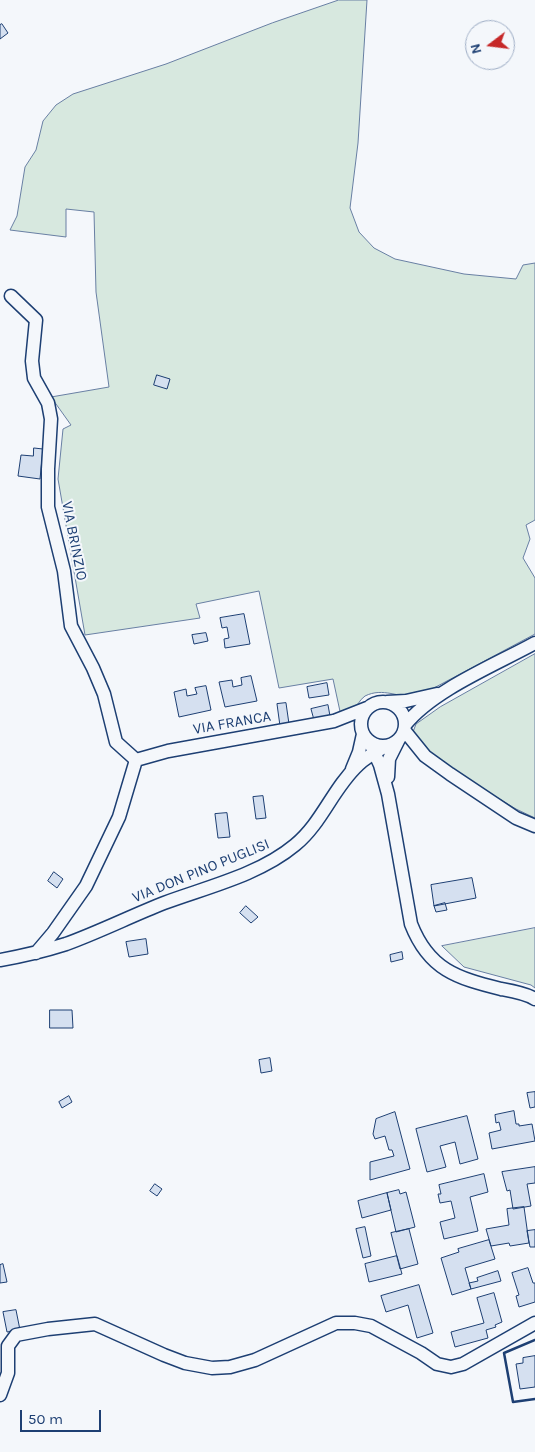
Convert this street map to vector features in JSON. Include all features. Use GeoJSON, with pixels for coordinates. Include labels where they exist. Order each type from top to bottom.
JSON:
{"type":"FeatureCollection","features":[{"type":"Feature","properties":{"kind":"street","name":"VIA BRINZIO"},"geometry":{"type":"LineString","coordinates":[[11,296],[36,320],[32,361],[34,378],[48,403],[51,419],[48,508],[64,571],[71,626],[94,668],[104,694],[116,742],[136,760]]}},
{"type":"Feature","properties":{"kind":"street"},"geometry":{"type":"LineString","coordinates":[[349,776],[359,764],[422,708],[444,692],[535,643]]}},
{"type":"Feature","properties":{"kind":"street","name":"VIA FRANCA"},"geometry":{"type":"LineString","coordinates":[[136,760],[168,751],[334,721],[379,702],[417,699],[444,692]]}},
{"type":"Feature","properties":{"kind":"street"},"geometry":{"type":"LineString","coordinates":[[386,702],[402,712],[385,741],[388,794],[411,924],[416,936],[437,964],[452,974],[470,981],[516,992],[535,999]]}},
{"type":"Feature","properties":{"kind":"street"},"geometry":{"type":"LineString","coordinates":[[368,708],[362,719],[385,741],[425,756],[516,818],[535,826]]}},
{"type":"Feature","properties":{"kind":"street"},"geometry":{"type":"LineString","coordinates":[[334,721],[352,725],[385,741],[425,756]]}},
{"type":"Feature","properties":{"kind":"street"},"geometry":{"type":"LineString","coordinates":[[349,776],[360,752],[385,741]]}},
{"type":"Feature","properties":{"kind":"street"},"geometry":{"type":"LineString","coordinates":[[35,954],[53,933],[86,886],[119,817],[136,760]]}},
{"type":"Feature","properties":{"kind":"street","name":"VIA DON PINO PUGLISI"},"geometry":{"type":"LineString","coordinates":[[0,960],[35,954],[66,944],[162,904],[262,867],[282,855],[312,829],[349,776]]}},
{"type":"Feature","properties":{"kind":"street"},"geometry":{"type":"LineString","coordinates":[[0,1395],[8,1373],[8,1346],[12,1340],[16,1335],[48,1329],[95,1324],[185,1363],[212,1368],[230,1367],[255,1360],[336,1323],[355,1323],[371,1326],[437,1364],[451,1367],[463,1364],[535,1323]]}},
{"type":"Feature","properties":{"kind":"shaded area"},"geometry":{"type":"Polygon","coordinates":[[[339,0],[367,0],[358,143],[350,208],[359,232],[374,248],[395,259],[464,274],[516,279],[523,265],[535,263],[535,520],[526,525],[530,539],[523,558],[535,578],[535,634],[417,697],[378,692],[365,696],[351,713],[341,716],[333,679],[279,688],[259,591],[196,604],[200,618],[85,635],[58,479],[63,429],[71,425],[51,397],[109,387],[96,292],[94,212],[66,209],[66,237],[10,230],[17,216],[25,167],[36,150],[43,121],[56,105],[73,94],[166,64],[272,23],[339,0]]]}},
{"type":"Feature","properties":{"kind":"shaded area"},"geometry":{"type":"Polygon","coordinates":[[[535,654],[535,818],[516,809],[427,755],[413,732],[416,724],[440,707],[535,654]]]}},
{"type":"Feature","properties":{"kind":"shaded area"},"geometry":{"type":"Polygon","coordinates":[[[535,928],[535,988],[531,985],[464,967],[442,946],[535,928]]]}},
{"type":"Feature","properties":{"kind":"building"},"geometry":{"type":"Polygon","coordinates":[[[2,24],[8,33],[0,39],[0,25],[2,24]]]}},
{"type":"Feature","properties":{"kind":"building"},"geometry":{"type":"Polygon","coordinates":[[[157,375],[170,379],[167,389],[154,385],[157,375]]]}},
{"type":"Feature","properties":{"kind":"building"},"geometry":{"type":"Polygon","coordinates":[[[34,448],[43,449],[40,479],[18,476],[21,455],[33,456],[34,448]]]}},
{"type":"Feature","properties":{"kind":"building"},"geometry":{"type":"Polygon","coordinates":[[[244,614],[250,644],[225,648],[224,639],[229,638],[227,627],[222,628],[220,618],[244,614]]]}},
{"type":"Feature","properties":{"kind":"building"},"geometry":{"type":"Polygon","coordinates":[[[206,633],[208,641],[194,644],[192,635],[206,633]]]}},
{"type":"Feature","properties":{"kind":"building"},"geometry":{"type":"Polygon","coordinates":[[[251,676],[257,701],[225,707],[219,682],[232,680],[233,687],[242,685],[241,678],[251,676]]]}},
{"type":"Feature","properties":{"kind":"building"},"geometry":{"type":"Polygon","coordinates":[[[327,683],[329,695],[309,698],[307,687],[327,683]]]}},
{"type":"Feature","properties":{"kind":"building"},"geometry":{"type":"Polygon","coordinates":[[[206,686],[211,710],[179,717],[174,692],[186,689],[187,696],[197,694],[195,688],[206,686]]]}},
{"type":"Feature","properties":{"kind":"building"},"geometry":{"type":"Polygon","coordinates":[[[286,703],[289,724],[280,726],[277,704],[286,703]]]}},
{"type":"Feature","properties":{"kind":"building"},"geometry":{"type":"Polygon","coordinates":[[[328,705],[330,716],[314,720],[311,709],[328,705]]]}},
{"type":"Feature","properties":{"kind":"building"},"geometry":{"type":"Polygon","coordinates":[[[263,796],[266,818],[256,819],[253,797],[263,796]]]}},
{"type":"Feature","properties":{"kind":"building"},"geometry":{"type":"Polygon","coordinates":[[[227,813],[230,837],[218,838],[215,814],[227,813]]]}},
{"type":"Feature","properties":{"kind":"building"},"geometry":{"type":"Polygon","coordinates":[[[54,872],[63,879],[57,888],[48,881],[54,872]]]}},
{"type":"Feature","properties":{"kind":"building"},"geometry":{"type":"Polygon","coordinates":[[[472,878],[476,898],[434,906],[431,885],[472,878]]]}},
{"type":"Feature","properties":{"kind":"building"},"geometry":{"type":"Polygon","coordinates":[[[445,903],[447,910],[436,912],[434,906],[445,903]]]}},
{"type":"Feature","properties":{"kind":"building"},"geometry":{"type":"Polygon","coordinates":[[[246,906],[258,917],[251,923],[240,913],[246,906]]]}},
{"type":"Feature","properties":{"kind":"building"},"geometry":{"type":"Polygon","coordinates":[[[146,939],[148,954],[129,957],[126,942],[146,939]]]}},
{"type":"Feature","properties":{"kind":"building"},"geometry":{"type":"Polygon","coordinates":[[[402,952],[403,959],[391,962],[390,955],[402,952]]]}},
{"type":"Feature","properties":{"kind":"building"},"geometry":{"type":"Polygon","coordinates":[[[50,1010],[72,1010],[73,1028],[50,1028],[50,1010]]]}},
{"type":"Feature","properties":{"kind":"building"},"geometry":{"type":"Polygon","coordinates":[[[270,1058],[272,1071],[261,1073],[259,1060],[270,1058]]]}},
{"type":"Feature","properties":{"kind":"building"},"geometry":{"type":"Polygon","coordinates":[[[535,1092],[535,1107],[530,1108],[527,1093],[535,1092]]]}},
{"type":"Feature","properties":{"kind":"building"},"geometry":{"type":"Polygon","coordinates":[[[69,1096],[72,1102],[62,1108],[59,1102],[69,1096]]]}},
{"type":"Feature","properties":{"kind":"building"},"geometry":{"type":"Polygon","coordinates":[[[514,1111],[516,1124],[519,1124],[519,1126],[532,1124],[535,1141],[492,1149],[489,1133],[501,1130],[499,1122],[496,1123],[495,1115],[514,1111]]]}},
{"type":"Feature","properties":{"kind":"building"},"geometry":{"type":"Polygon","coordinates":[[[395,1112],[410,1169],[370,1180],[370,1162],[394,1156],[392,1150],[389,1150],[385,1136],[375,1139],[373,1134],[376,1119],[395,1112]]]}},
{"type":"Feature","properties":{"kind":"building"},"geometry":{"type":"Polygon","coordinates":[[[467,1116],[478,1159],[460,1164],[455,1142],[440,1146],[446,1167],[427,1172],[416,1129],[467,1116]]]}},
{"type":"Feature","properties":{"kind":"building"},"geometry":{"type":"Polygon","coordinates":[[[535,1167],[535,1183],[527,1184],[531,1206],[513,1209],[510,1190],[507,1191],[502,1172],[535,1167]]]}},
{"type":"Feature","properties":{"kind":"building"},"geometry":{"type":"Polygon","coordinates":[[[484,1174],[488,1192],[470,1197],[478,1231],[444,1239],[440,1222],[455,1218],[451,1201],[440,1203],[439,1185],[484,1174]]]}},
{"type":"Feature","properties":{"kind":"building"},"geometry":{"type":"Polygon","coordinates":[[[155,1184],[162,1189],[157,1196],[150,1191],[155,1184]]]}},
{"type":"Feature","properties":{"kind":"building"},"geometry":{"type":"Polygon","coordinates":[[[399,1190],[400,1194],[406,1192],[415,1227],[396,1232],[387,1193],[399,1190]]]}},
{"type":"Feature","properties":{"kind":"building"},"geometry":{"type":"Polygon","coordinates":[[[387,1193],[391,1210],[362,1218],[358,1201],[387,1193]]]}},
{"type":"Feature","properties":{"kind":"building"},"geometry":{"type":"Polygon","coordinates":[[[524,1207],[529,1243],[510,1246],[509,1243],[491,1246],[486,1229],[509,1225],[507,1209],[524,1207]]]}},
{"type":"Feature","properties":{"kind":"building"},"geometry":{"type":"Polygon","coordinates":[[[365,1227],[371,1256],[363,1258],[356,1229],[365,1227]]]}},
{"type":"Feature","properties":{"kind":"building"},"geometry":{"type":"Polygon","coordinates":[[[409,1229],[418,1264],[400,1269],[391,1233],[409,1229]]]}},
{"type":"Feature","properties":{"kind":"building"},"geometry":{"type":"Polygon","coordinates":[[[535,1230],[535,1247],[530,1247],[527,1231],[535,1230]]]}},
{"type":"Feature","properties":{"kind":"building"},"geometry":{"type":"Polygon","coordinates":[[[489,1240],[495,1259],[465,1268],[471,1289],[452,1295],[441,1258],[459,1252],[458,1249],[489,1240]]]}},
{"type":"Feature","properties":{"kind":"building"},"geometry":{"type":"Polygon","coordinates":[[[397,1256],[402,1274],[369,1282],[365,1264],[397,1256]]]}},
{"type":"Feature","properties":{"kind":"building"},"geometry":{"type":"Polygon","coordinates":[[[3,1264],[7,1282],[0,1283],[0,1265],[3,1264]]]}},
{"type":"Feature","properties":{"kind":"building"},"geometry":{"type":"Polygon","coordinates":[[[528,1268],[533,1283],[535,1283],[535,1302],[519,1307],[516,1296],[519,1295],[512,1273],[528,1268]]]}},
{"type":"Feature","properties":{"kind":"building"},"geometry":{"type":"Polygon","coordinates":[[[498,1271],[501,1281],[471,1289],[469,1283],[478,1281],[477,1278],[498,1271]]]}},
{"type":"Feature","properties":{"kind":"building"},"geometry":{"type":"Polygon","coordinates":[[[419,1285],[433,1333],[417,1338],[408,1305],[386,1312],[381,1296],[419,1285]]]}},
{"type":"Feature","properties":{"kind":"building"},"geometry":{"type":"Polygon","coordinates":[[[494,1293],[502,1322],[495,1325],[496,1327],[486,1330],[488,1338],[455,1347],[451,1332],[484,1323],[477,1298],[494,1293]]]}},
{"type":"Feature","properties":{"kind":"building"},"geometry":{"type":"Polygon","coordinates":[[[16,1310],[20,1330],[7,1332],[3,1312],[16,1310]]]}},
{"type":"Feature","properties":{"kind":"building"},"geometry":{"type":"Polygon","coordinates":[[[535,1356],[535,1387],[520,1389],[516,1364],[523,1363],[523,1358],[535,1356]]]}},
{"type":"Feature","properties":{"kind":"wall"},"geometry":{"type":"LineString","coordinates":[[535,1340],[504,1353],[513,1402],[535,1399]]}}]}
